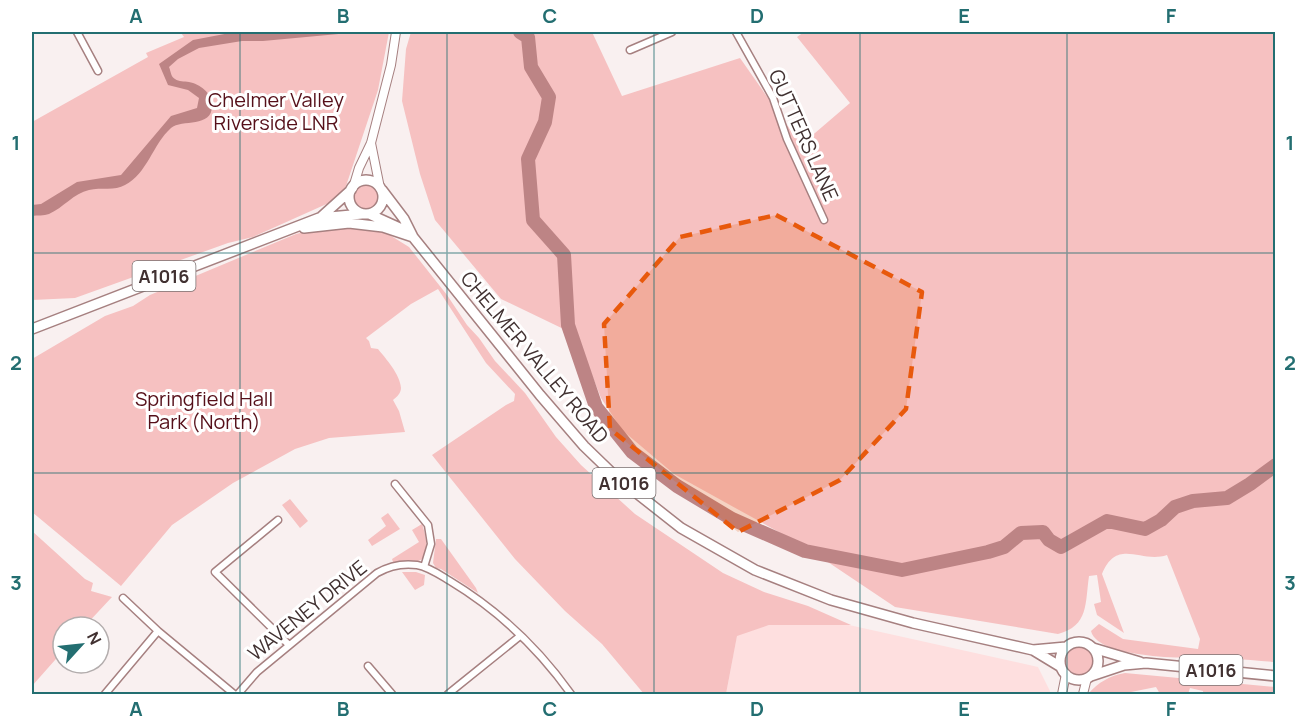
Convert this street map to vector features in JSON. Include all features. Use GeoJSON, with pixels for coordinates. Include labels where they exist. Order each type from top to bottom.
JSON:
{"type":"FeatureCollection","features":[{"type":"Feature","properties":{"kind":"main road"},"geometry":{"type":"LineString","coordinates":[[367,180],[375,183],[381,189],[383,197],[381,205],[376,211],[366,214],[357,211],[351,204],[352,189],[358,183],[367,180]]}},
{"type":"Feature","properties":{"kind":"main road","name":"CHELMER VALLEY ROAD"},"geometry":{"type":"LineString","coordinates":[[320,218],[352,189]]}},
{"type":"Feature","properties":{"kind":"main road","name":"CHELMER VALLEY ROAD"},"geometry":{"type":"LineString","coordinates":[[381,189],[404,219],[413,237],[584,446],[615,476],[681,528],[755,570],[831,600],[913,623],[1033,650],[1066,647]]}},
{"type":"Feature","properties":{"kind":"main road","name":"CHELMER VALLEY ROAD"},"geometry":{"type":"LineString","coordinates":[[34,328],[320,218],[366,214],[396,225],[413,237]]}},
{"type":"Feature","properties":{"kind":"main road","name":"A1016"},"geometry":{"type":"LineString","coordinates":[[292,228],[349,223],[383,227],[413,237]]}},
{"type":"Feature","properties":{"kind":"main road","name":"A1016"},"geometry":{"type":"LineString","coordinates":[[1066,647],[1081,642],[1093,648],[1146,663],[1275,676]]}},
{"type":"Feature","properties":{"kind":"main road"},"geometry":{"type":"LineString","coordinates":[[1063,671],[1060,658],[1066,647]]}},
{"type":"Feature","properties":{"kind":"main road"},"geometry":{"type":"LineString","coordinates":[[1089,677],[1095,671],[1098,662],[1093,648]]}},
{"type":"Feature","properties":{"kind":"main road","name":"CHELMER VALLEY ROAD"},"geometry":{"type":"LineString","coordinates":[[1033,650],[1063,671]]}},
{"type":"Feature","properties":{"kind":"main road","name":"A1016"},"geometry":{"type":"LineString","coordinates":[[1063,671],[1076,679],[1124,665],[1146,663]]}},
{"type":"Feature","properties":{"kind":"street"},"geometry":{"type":"LineString","coordinates":[[77,32],[98,71]]}},
{"type":"Feature","properties":{"kind":"street"},"geometry":{"type":"LineString","coordinates":[[352,189],[358,168],[371,143],[391,65],[396,32]]}},
{"type":"Feature","properties":{"kind":"street"},"geometry":{"type":"LineString","coordinates":[[630,50],[669,32]]}},
{"type":"Feature","properties":{"kind":"street","name":"GUTTERS LANE"},"geometry":{"type":"LineString","coordinates":[[736,32],[773,98],[787,140],[824,220]]}},
{"type":"Feature","properties":{"kind":"street"},"geometry":{"type":"LineString","coordinates":[[371,143],[381,189]]}},
{"type":"Feature","properties":{"kind":"street"},"geometry":{"type":"LineString","coordinates":[[395,484],[428,525],[431,544],[424,567]]}},
{"type":"Feature","properties":{"kind":"street"},"geometry":{"type":"LineString","coordinates":[[278,520],[215,572],[289,645]]}},
{"type":"Feature","properties":{"kind":"street","name":"WAVENEY DRIVE"},"geometry":{"type":"LineString","coordinates":[[236,694],[257,672],[289,645],[386,568],[407,564],[424,567],[476,598],[520,636],[549,666],[571,694]]}},
{"type":"Feature","properties":{"kind":"street"},"geometry":{"type":"LineString","coordinates":[[123,598],[159,631],[236,694]]}},
{"type":"Feature","properties":{"kind":"street"},"geometry":{"type":"LineString","coordinates":[[105,694],[159,631]]}},
{"type":"Feature","properties":{"kind":"street"},"geometry":{"type":"LineString","coordinates":[[448,694],[457,692],[520,636]]}},
{"type":"Feature","properties":{"kind":"street"},"geometry":{"type":"LineString","coordinates":[[368,666],[392,694]]}},
{"type":"Feature","properties":{"kind":"street"},"geometry":{"type":"LineString","coordinates":[[1062,694],[1063,671]]}},
{"type":"Feature","properties":{"kind":"street"},"geometry":{"type":"LineString","coordinates":[[1083,694],[1089,677]]}},
{"type":"Feature","properties":{"kind":"highlighted area"},"geometry":{"type":"Polygon","coordinates":[[[776,215],[922,292],[906,409],[840,480],[738,532],[610,429],[604,324],[680,237],[776,215]]]}},
{"type":"Feature","properties":{"kind":"shaded area"},"geometry":{"type":"Polygon","coordinates":[[[235,32],[360,32],[242,41],[199,48],[178,59],[169,67],[172,76],[178,81],[189,82],[205,90],[212,102],[211,113],[202,120],[171,128],[159,142],[139,174],[125,185],[84,192],[49,214],[32,216],[32,205],[41,204],[77,182],[121,175],[171,116],[197,108],[199,98],[188,90],[168,85],[159,64],[193,40],[235,32]]]}},
{"type":"Feature","properties":{"kind":"shaded area"},"geometry":{"type":"Polygon","coordinates":[[[769,625],[849,625],[1038,667],[1050,694],[726,694],[737,635],[769,625]]]}},
{"type":"Feature","properties":{"kind":"green space","name":"Chelmer Valley Riverside LNR"},"geometry":{"type":"Polygon","coordinates":[[[389,32],[378,90],[346,186],[331,202],[253,237],[228,243],[75,298],[32,300],[32,122],[148,57],[146,53],[184,37],[181,33],[389,32]]]}},
{"type":"Feature","properties":{"kind":"green space"},"geometry":{"type":"Polygon","coordinates":[[[411,32],[592,32],[622,96],[740,58],[801,145],[850,103],[797,37],[804,32],[1275,32],[1275,662],[1153,656],[1112,648],[1098,641],[1091,631],[1099,624],[1123,639],[1198,649],[1200,639],[1167,555],[1148,557],[1122,554],[1108,563],[1102,574],[1124,633],[1097,615],[1094,604],[1101,602],[1097,575],[1089,576],[1086,604],[1080,619],[1068,630],[1058,634],[895,607],[804,546],[674,474],[622,430],[601,398],[576,335],[501,299],[435,220],[420,174],[402,101],[406,49],[411,32]]]}},
{"type":"Feature","properties":{"kind":"green space"},"geometry":{"type":"Polygon","coordinates":[[[366,185],[371,186],[377,192],[377,202],[371,208],[366,209],[361,208],[355,202],[354,197],[355,192],[361,186],[366,185]]]}},
{"type":"Feature","properties":{"kind":"green space","name":"Springfield Hall Park (North)"},"geometry":{"type":"Polygon","coordinates":[[[327,226],[361,227],[388,234],[409,247],[495,361],[525,393],[556,437],[581,465],[635,514],[723,573],[764,592],[808,606],[851,625],[769,625],[737,636],[726,694],[644,694],[602,644],[565,611],[515,559],[432,455],[514,401],[515,394],[486,363],[438,289],[411,304],[366,338],[371,348],[378,349],[398,377],[401,390],[393,400],[405,432],[329,438],[295,449],[233,483],[172,525],[121,586],[32,512],[32,359],[105,316],[133,306],[150,295],[296,234],[327,226]]]}},
{"type":"Feature","properties":{"kind":"green space"},"geometry":{"type":"Polygon","coordinates":[[[290,499],[308,521],[300,528],[282,505],[290,499]]]}},
{"type":"Feature","properties":{"kind":"green space"},"geometry":{"type":"Polygon","coordinates":[[[388,513],[400,529],[372,546],[368,540],[386,526],[381,518],[388,513]]]}},
{"type":"Feature","properties":{"kind":"green space"},"geometry":{"type":"Polygon","coordinates":[[[422,524],[426,550],[422,559],[413,562],[393,562],[392,559],[419,542],[412,530],[422,524]]]}},
{"type":"Feature","properties":{"kind":"green space"},"geometry":{"type":"Polygon","coordinates":[[[32,531],[85,579],[93,583],[91,591],[112,597],[95,615],[51,615],[51,665],[32,686],[32,531]]]}},
{"type":"Feature","properties":{"kind":"green space"},"geometry":{"type":"Polygon","coordinates":[[[436,539],[441,539],[478,593],[436,568],[433,563],[436,539]]]}},
{"type":"Feature","properties":{"kind":"green space"},"geometry":{"type":"Polygon","coordinates":[[[402,572],[416,572],[425,575],[424,585],[415,590],[402,572]]]}},
{"type":"Feature","properties":{"kind":"green space"},"geometry":{"type":"Polygon","coordinates":[[[1080,647],[1090,651],[1094,661],[1090,671],[1080,675],[1070,671],[1066,661],[1070,651],[1080,647]]]}},
{"type":"Feature","properties":{"kind":"green space"},"geometry":{"type":"Polygon","coordinates":[[[1125,673],[1275,687],[1275,694],[1206,692],[1203,694],[1203,691],[1190,688],[1188,694],[1160,694],[1156,687],[1121,694],[1088,694],[1105,680],[1125,673]]]}},
{"type":"Feature","properties":{"kind":"waterway"},"geometry":{"type":"LineString","coordinates":[[520,32],[528,37],[531,67],[549,97],[545,122],[528,159],[533,220],[564,255],[568,325],[596,407],[632,452],[677,486],[732,519],[805,551],[902,570],[988,552],[1004,547],[1021,533],[1043,532],[1049,540],[1061,547],[1107,521],[1145,529],[1161,520],[1175,507],[1193,501],[1227,498],[1276,465]]}}]}
